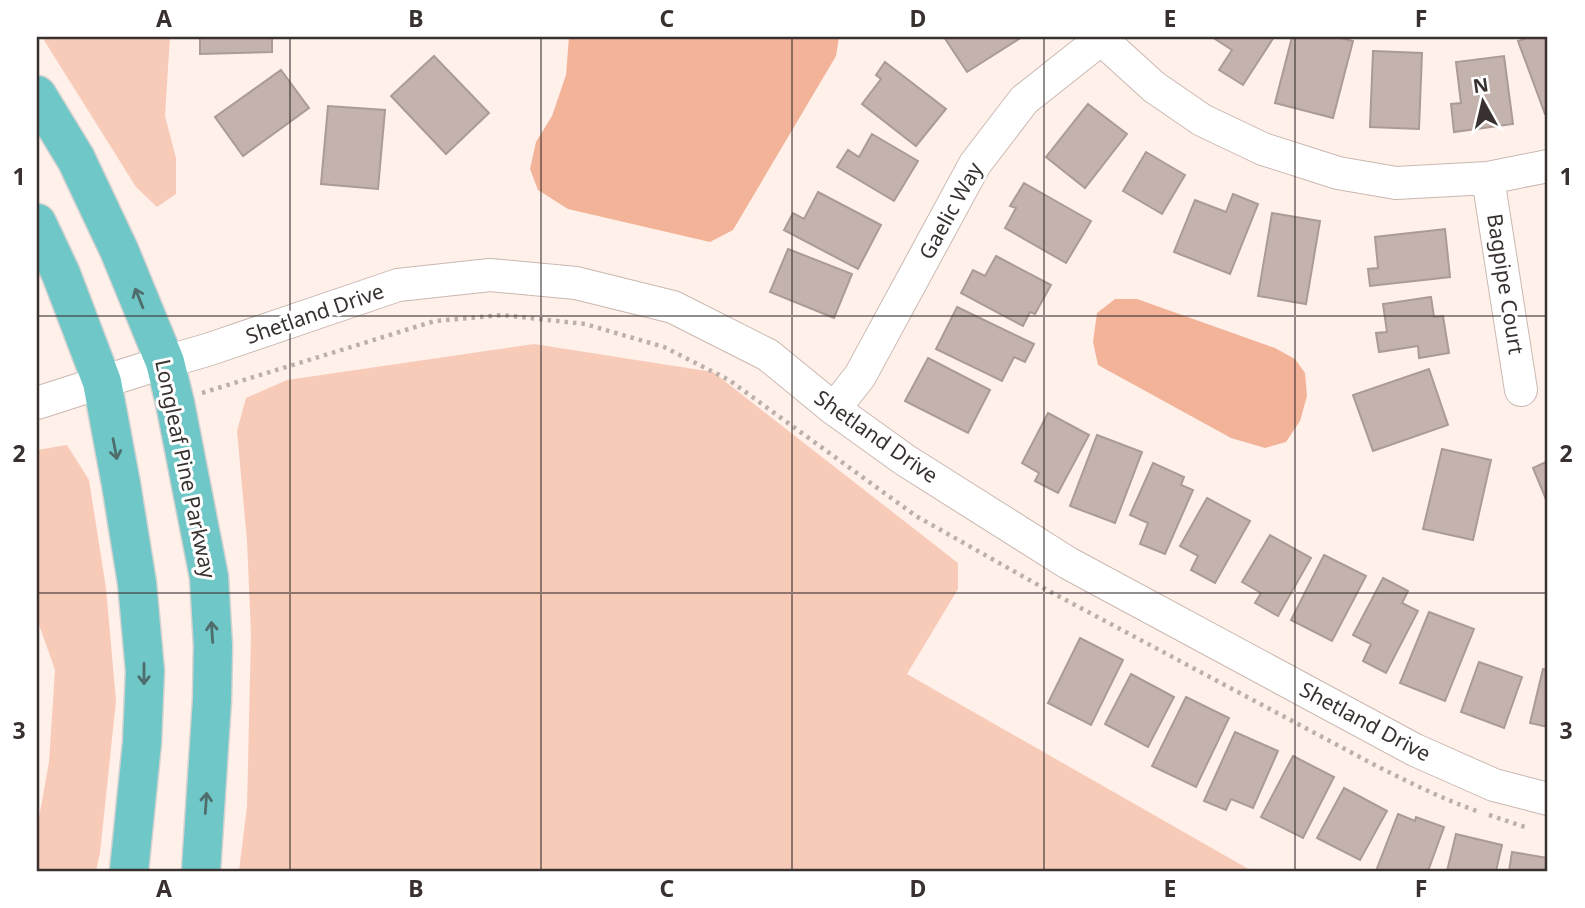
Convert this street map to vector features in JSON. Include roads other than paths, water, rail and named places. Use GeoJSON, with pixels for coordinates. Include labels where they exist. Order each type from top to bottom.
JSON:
{"type":"FeatureCollection","features":[{"type":"Feature","properties":{"kind":"main road","name":"Longleaf Pine Parkway"},"geometry":{"type":"LineString","coordinates":[[37,95],[76,159],[119,250],[164,362],[175,404],[209,576],[213,646],[201,871]]}},
{"type":"Feature","properties":{"kind":"main road"},"geometry":{"type":"LineString","coordinates":[[37,223],[61,274],[102,382],[137,583],[145,671],[142,743],[129,871]]}},
{"type":"Feature","properties":{"kind":"street"},"geometry":{"type":"LineString","coordinates":[[1100,38],[1154,87],[1202,120],[1264,149],[1338,173],[1395,183],[1488,178],[1548,166]]}},
{"type":"Feature","properties":{"kind":"street","name":"Gaelic Way"},"geometry":{"type":"LineString","coordinates":[[834,409],[860,376],[975,164],[1024,100],[1100,38]]}},
{"type":"Feature","properties":{"kind":"street","name":"Bagpipe Court"},"geometry":{"type":"LineString","coordinates":[[1488,178],[1521,390]]}},
{"type":"Feature","properties":{"kind":"street","name":"Shetland Drive"},"geometry":{"type":"LineString","coordinates":[[37,403],[208,350],[398,285],[490,275],[576,283],[673,307],[768,355],[834,409],[905,460],[1068,563],[1415,750],[1494,785],[1548,799]]}}]}
